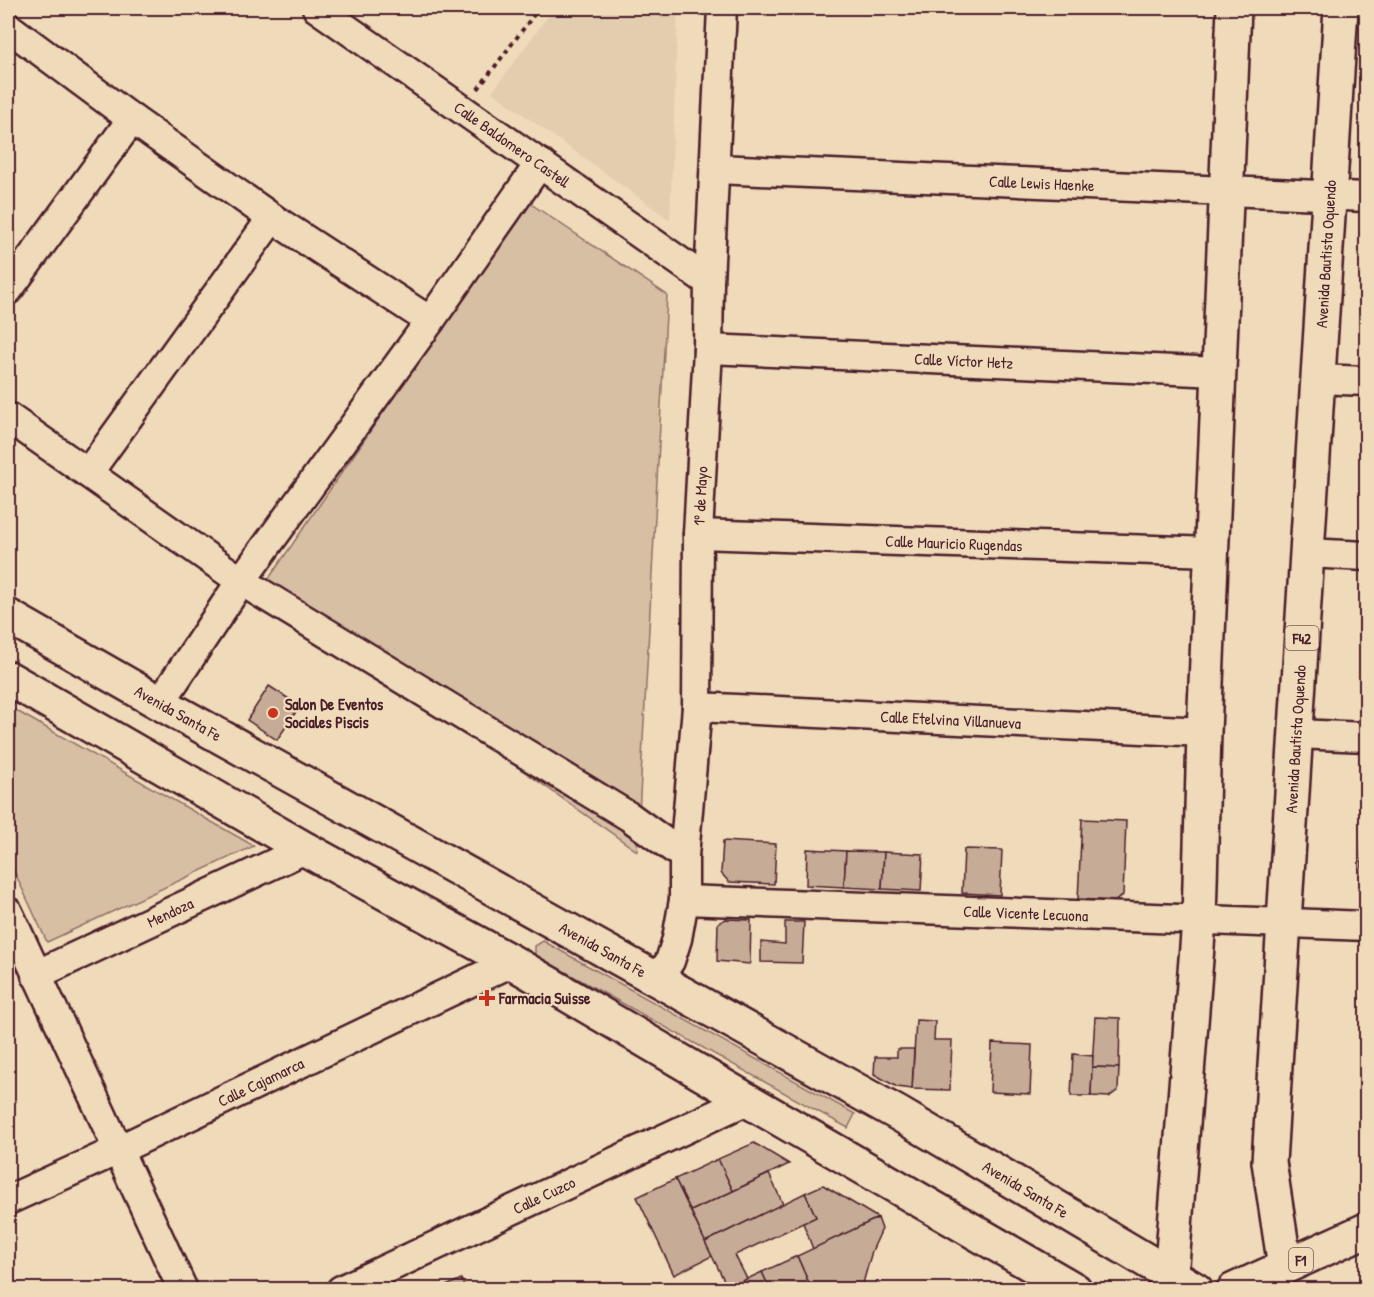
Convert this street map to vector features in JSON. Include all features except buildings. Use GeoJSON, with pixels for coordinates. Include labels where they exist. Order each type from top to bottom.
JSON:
{"type":"FeatureCollection","features":[{"type":"Feature","properties":{"kind":"main road"},"geometry":{"type":"LineString","coordinates":[[1179,1285],[1199,921],[1204,732],[1234,8]]}},
{"type":"Feature","properties":{"kind":"main road","name":"Avenida Bautista Oquendo"},"geometry":{"type":"LineString","coordinates":[[1285,1278],[1269,1162],[1341,8]]}},
{"type":"Feature","properties":{"kind":"main road","name":"Avenida Santa Fe"},"geometry":{"type":"LineString","coordinates":[[8,616],[899,1114],[1179,1285]]}},
{"type":"Feature","properties":{"kind":"main road"},"geometry":{"type":"LineString","coordinates":[[8,678],[305,849],[513,962],[1075,1290]]}},
{"type":"Feature","properties":{"kind":"main road","name":"F1"},"geometry":{"type":"LineString","coordinates":[[1234,1290],[1285,1278],[1366,1230]]}},
{"type":"Feature","properties":{"kind":"street","name":"Calle Baldomero Castell"},"geometry":{"type":"LineString","coordinates":[[317,8],[709,282]]}},
{"type":"Feature","properties":{"kind":"street","name":"1º de Mayo"},"geometry":{"type":"LineString","coordinates":[[658,979],[670,961],[677,939],[684,900],[684,856],[697,707],[698,534],[722,8]]}},
{"type":"Feature","properties":{"kind":"street"},"geometry":{"type":"LineString","coordinates":[[8,27],[132,119],[272,218],[430,321]]}},
{"type":"Feature","properties":{"kind":"street"},"geometry":{"type":"LineString","coordinates":[[8,290],[132,119]]}},
{"type":"Feature","properties":{"kind":"street"},"geometry":{"type":"LineString","coordinates":[[160,703],[241,581],[430,321],[540,164]]}},
{"type":"Feature","properties":{"kind":"street","name":"Calle Lewis Haenke"},"geometry":{"type":"LineString","coordinates":[[716,169],[1366,197]]}},
{"type":"Feature","properties":{"kind":"street"},"geometry":{"type":"LineString","coordinates":[[88,473],[272,218]]}},
{"type":"Feature","properties":{"kind":"street","name":"Calle Víctor Hetz"},"geometry":{"type":"LineString","coordinates":[[708,349],[1219,372]]}},
{"type":"Feature","properties":{"kind":"street"},"geometry":{"type":"LineString","coordinates":[[1318,379],[1366,381]]}},
{"type":"Feature","properties":{"kind":"street"},"geometry":{"type":"LineString","coordinates":[[8,417],[241,581],[630,818],[684,856]]}},
{"type":"Feature","properties":{"kind":"street","name":"Calle Mauricio Rugendas"},"geometry":{"type":"LineString","coordinates":[[698,534],[1212,552]]}},
{"type":"Feature","properties":{"kind":"street"},"geometry":{"type":"LineString","coordinates":[[1307,553],[1366,556]]}},
{"type":"Feature","properties":{"kind":"street","name":"Calle Etelvina Villanueva"},"geometry":{"type":"LineString","coordinates":[[697,707],[1204,732]]}},
{"type":"Feature","properties":{"kind":"street"},"geometry":{"type":"LineString","coordinates":[[1296,734],[1366,737]]}},
{"type":"Feature","properties":{"kind":"street","name":"Mendoza"},"geometry":{"type":"LineString","coordinates":[[36,975],[305,849]]}},
{"type":"Feature","properties":{"kind":"street","name":"Calle Vicente Lecuona"},"geometry":{"type":"LineString","coordinates":[[684,900],[1366,926]]}},
{"type":"Feature","properties":{"kind":"street"},"geometry":{"type":"LineString","coordinates":[[8,912],[183,1290]]}},
{"type":"Feature","properties":{"kind":"street","name":"Calle Cajamarca"},"geometry":{"type":"LineString","coordinates":[[8,1200],[513,962]]}},
{"type":"Feature","properties":{"kind":"street","name":"Calle Cuzco"},"geometry":{"type":"LineString","coordinates":[[341,1290],[747,1100]]}},
{"type":"Feature","properties":{"kind":"path"},"geometry":{"type":"LineString","coordinates":[[463,109],[539,8]]}},
{"type":"Feature","properties":{"kind":"shaded area"},"geometry":{"type":"Polygon","coordinates":[[[554,8],[678,8],[670,220],[492,92],[554,8]]]}},
{"type":"Feature","properties":{"kind":"shaded area"},"geometry":{"type":"Polygon","coordinates":[[[528,202],[667,295],[637,851],[263,587],[528,202]]]}},
{"type":"Feature","properties":{"kind":"shaded area"},"geometry":{"type":"Polygon","coordinates":[[[8,706],[254,846],[47,942],[8,858],[8,706]]]}},
{"type":"Feature","properties":{"kind":"shaded area"},"geometry":{"type":"Polygon","coordinates":[[[543,941],[855,1114],[848,1128],[535,955],[535,946],[543,941]]]}},
{"type":"Feature","properties":{"kind":"place","name":"Salon De Eventos Sociales Piscis"},"geometry":{"type":"Point","coordinates":[273,713]}},
{"type":"Feature","properties":{"kind":"place","name":"Farmacia Suisse"},"geometry":{"type":"Point","coordinates":[487,998]}}]}
